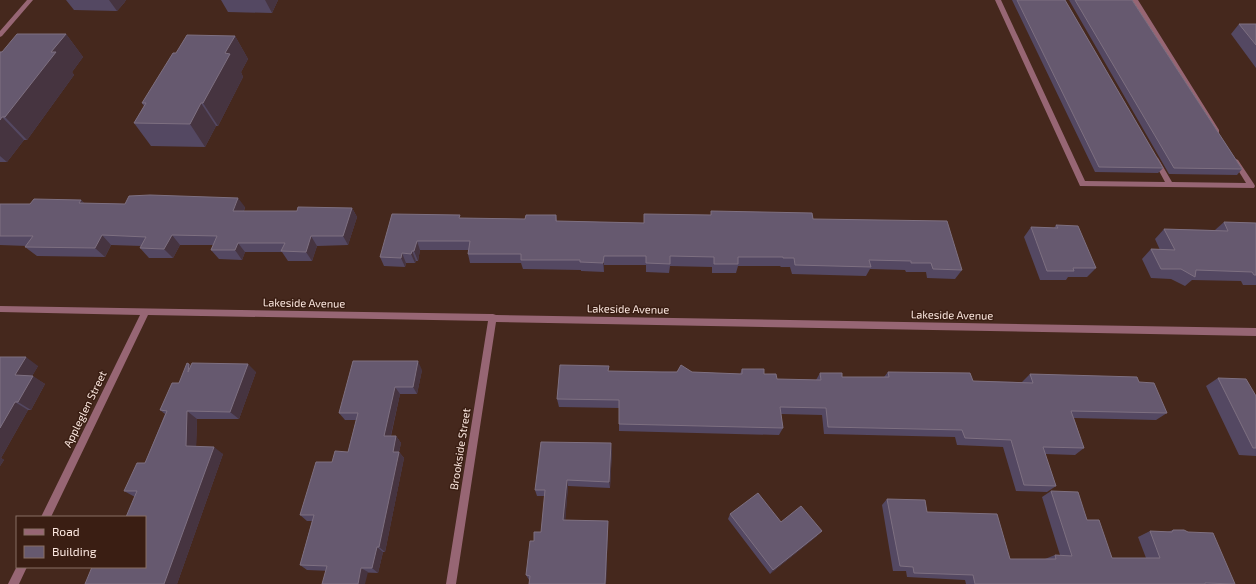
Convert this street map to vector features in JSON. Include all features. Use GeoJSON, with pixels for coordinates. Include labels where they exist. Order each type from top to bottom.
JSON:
{"type":"FeatureCollection","features":[{"type":"Feature","properties":{"kind":"street"},"geometry":{"type":"LineString","coordinates":[[0,35],[30,0]]}},
{"type":"Feature","properties":{"kind":"street"},"geometry":{"type":"LineString","coordinates":[[998,0],[1083,184],[1251,186],[1231,153]]}},
{"type":"Feature","properties":{"kind":"street"},"geometry":{"type":"LineString","coordinates":[[1135,0],[1222,140]]}},
{"type":"Feature","properties":{"kind":"street"},"geometry":{"type":"LineString","coordinates":[[1150,151],[1170,185]]}},
{"type":"Feature","properties":{"kind":"street","name":"Lakeside Avenue"},"geometry":{"type":"LineString","coordinates":[[0,309],[1256,332]]}},
{"type":"Feature","properties":{"kind":"street","name":"Appleglen Street"},"geometry":{"type":"LineString","coordinates":[[46,516],[146,311]]}},
{"type":"Feature","properties":{"kind":"street","name":"Brookside Street"},"geometry":{"type":"LineString","coordinates":[[451,584],[493,318]]}},
{"type":"Feature","properties":{"kind":"street"},"geometry":{"type":"LineString","coordinates":[[14,584],[22,568]]}},
{"type":"Feature","properties":{"kind":"building"},"geometry":{"type":"Polygon","coordinates":[[[1017,0],[1065,0],[1163,168],[1099,167],[1017,0]]]}},
{"type":"Feature","properties":{"kind":"building"},"geometry":{"type":"Polygon","coordinates":[[[1075,0],[1132,0],[1242,169],[1174,168],[1075,0]]]}},
{"type":"Feature","properties":{"kind":"building"},"geometry":{"type":"Polygon","coordinates":[[[1239,24],[1256,24],[1256,45],[1239,24]]]}},
{"type":"Feature","properties":{"kind":"building"},"geometry":{"type":"Polygon","coordinates":[[[17,34],[66,34],[51,52],[56,52],[5,117],[2,117],[0,120],[0,52],[2,52],[17,34]]]}},
{"type":"Feature","properties":{"kind":"building"},"geometry":{"type":"Polygon","coordinates":[[[187,35],[235,36],[225,53],[230,54],[203,103],[201,103],[190,124],[134,123],[146,103],[142,103],[173,53],[176,53],[187,35]]]}},
{"type":"Feature","properties":{"kind":"building"},"geometry":{"type":"Polygon","coordinates":[[[150,195],[238,198],[233,211],[297,211],[298,207],[352,208],[343,236],[311,236],[306,252],[281,251],[285,243],[238,243],[235,250],[211,250],[217,236],[172,235],[164,249],[140,248],[146,237],[102,235],[95,248],[25,247],[33,236],[0,236],[0,204],[30,204],[34,199],[81,200],[79,203],[125,204],[129,196],[150,195]]]}},
{"type":"Feature","properties":{"kind":"building"},"geometry":{"type":"Polygon","coordinates":[[[711,211],[812,213],[813,219],[947,221],[962,270],[933,269],[931,263],[911,263],[911,261],[869,260],[871,267],[795,265],[794,258],[783,257],[738,257],[738,264],[714,264],[714,257],[670,256],[670,264],[646,263],[646,256],[604,256],[603,263],[580,262],[580,260],[521,260],[521,254],[468,254],[470,241],[417,241],[414,251],[412,251],[411,254],[402,253],[401,258],[380,257],[392,214],[460,215],[459,218],[525,219],[526,215],[556,215],[556,221],[644,223],[644,214],[711,215],[711,211]]]}},
{"type":"Feature","properties":{"kind":"building"},"geometry":{"type":"Polygon","coordinates":[[[1224,222],[1256,223],[1256,275],[1252,272],[1196,270],[1195,277],[1181,269],[1161,269],[1151,249],[1175,250],[1164,229],[1228,231],[1224,222]]]}},
{"type":"Feature","properties":{"kind":"building"},"geometry":{"type":"Polygon","coordinates":[[[1056,225],[1078,226],[1096,268],[1073,268],[1074,271],[1047,271],[1031,227],[1058,228],[1056,225]]]}},
{"type":"Feature","properties":{"kind":"building"},"geometry":{"type":"Polygon","coordinates":[[[0,357],[26,357],[15,375],[33,376],[18,402],[15,402],[0,428],[0,357]]]}},
{"type":"Feature","properties":{"kind":"building"},"geometry":{"type":"Polygon","coordinates":[[[353,361],[418,361],[413,387],[395,387],[384,436],[396,436],[393,452],[399,452],[379,547],[377,547],[372,568],[361,568],[358,584],[322,584],[327,566],[300,565],[314,515],[300,515],[316,462],[332,462],[335,451],[348,452],[358,413],[339,413],[353,361]]]}},
{"type":"Feature","properties":{"kind":"building"},"geometry":{"type":"Polygon","coordinates":[[[187,363],[189,364],[188,372],[192,363],[248,364],[230,412],[187,411],[186,446],[214,447],[164,584],[85,584],[92,568],[146,568],[146,516],[126,516],[137,491],[124,491],[137,463],[145,463],[167,411],[160,410],[172,383],[179,383],[187,363]]]}},
{"type":"Feature","properties":{"kind":"building"},"geometry":{"type":"Polygon","coordinates":[[[560,365],[609,366],[608,371],[677,372],[681,365],[692,372],[742,374],[742,369],[764,369],[764,374],[776,374],[777,379],[821,380],[820,373],[842,373],[842,377],[889,377],[888,372],[970,373],[973,381],[1033,383],[1030,374],[1137,377],[1139,382],[1154,383],[1167,413],[1071,411],[1084,448],[1043,447],[1056,486],[1024,485],[1011,440],[965,438],[962,430],[828,427],[826,408],[780,407],[783,428],[619,424],[619,400],[557,399],[560,365]]]}},
{"type":"Feature","properties":{"kind":"building"},"geometry":{"type":"Polygon","coordinates":[[[1218,378],[1246,379],[1256,396],[1256,448],[1253,448],[1218,378]]]}},
{"type":"Feature","properties":{"kind":"building"},"geometry":{"type":"Polygon","coordinates":[[[541,442],[611,443],[609,482],[567,480],[563,520],[608,521],[605,584],[529,584],[530,576],[526,575],[530,541],[534,541],[534,532],[541,532],[545,490],[535,490],[541,442]]]}},
{"type":"Feature","properties":{"kind":"building"},"geometry":{"type":"Polygon","coordinates":[[[1051,491],[1078,492],[1087,520],[1099,520],[1112,558],[1160,558],[1150,531],[1172,532],[1173,530],[1184,530],[1188,532],[1213,533],[1235,584],[975,584],[973,575],[914,573],[913,567],[900,566],[887,499],[925,500],[927,512],[997,514],[1010,559],[1056,559],[1055,555],[1072,556],[1051,491]]]}},
{"type":"Feature","properties":{"kind":"building"},"geometry":{"type":"Polygon","coordinates":[[[758,493],[781,522],[801,506],[822,531],[773,570],[730,514],[758,493]]]}}]}
